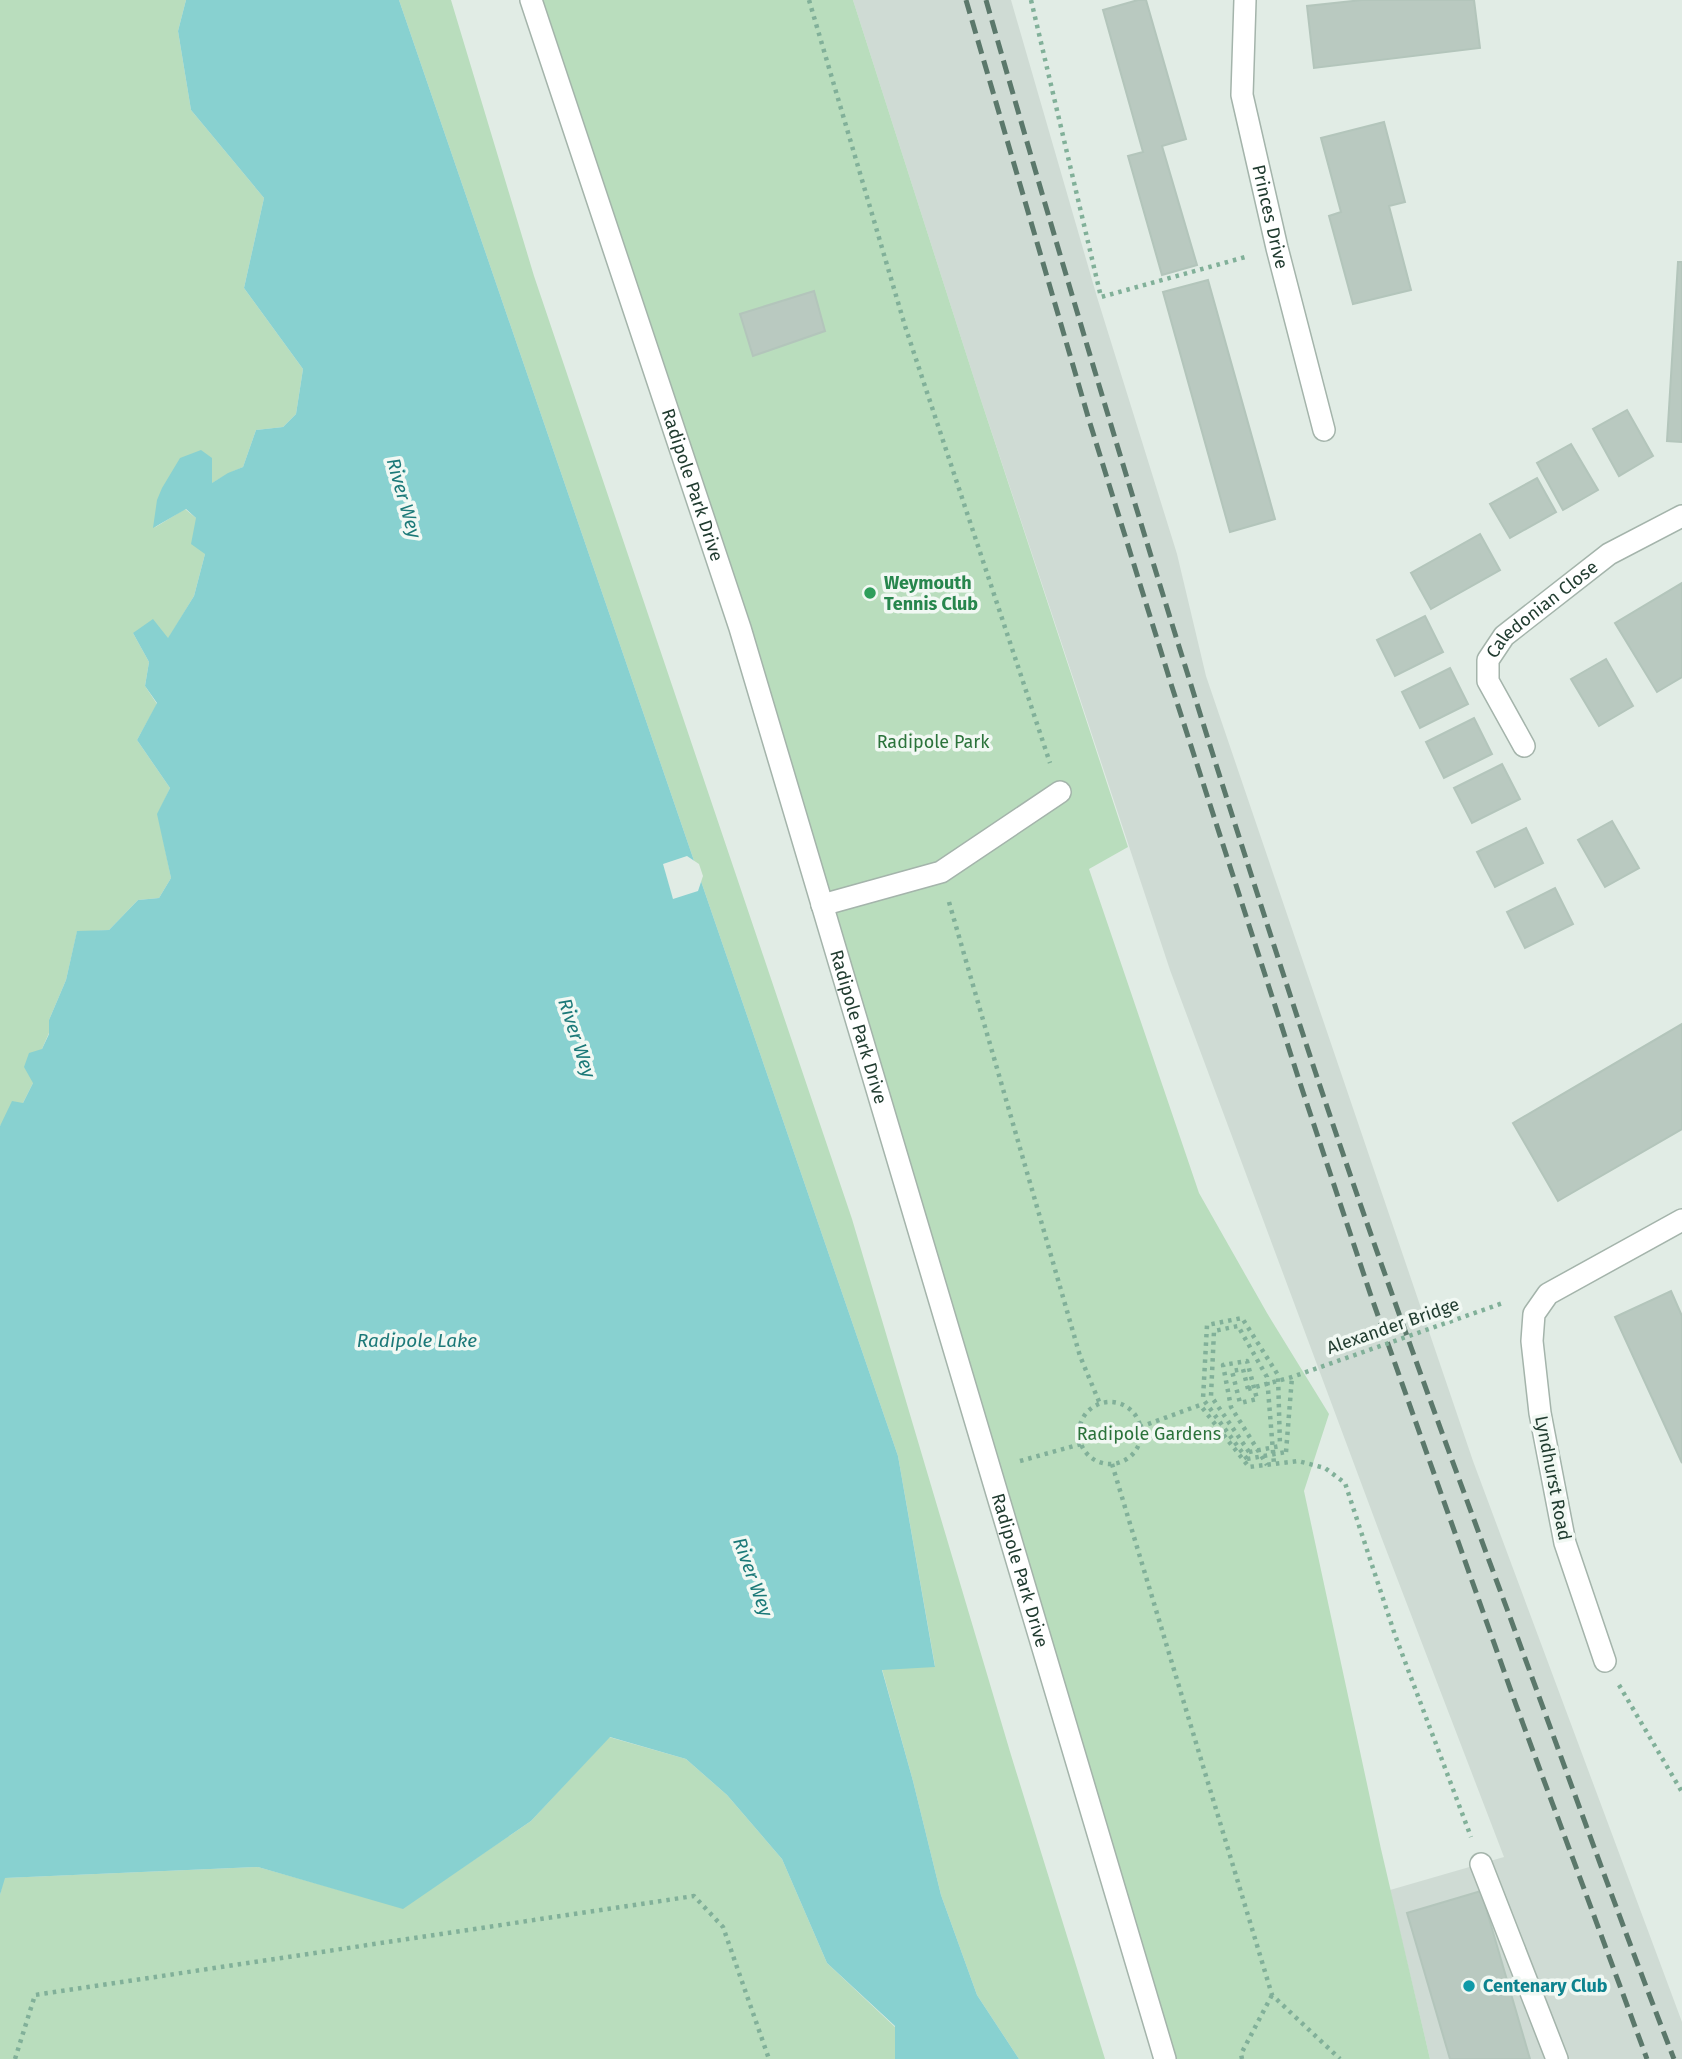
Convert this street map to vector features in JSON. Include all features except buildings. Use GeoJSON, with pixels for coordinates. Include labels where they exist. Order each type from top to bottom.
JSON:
{"type":"FeatureCollection","features":[{"type":"Feature","properties":{"kind":"street","name":"Radipole Park Drive"},"geometry":{"type":"LineString","coordinates":[[531,0],[740,628],[1165,2059]]}},
{"type":"Feature","properties":{"kind":"street","name":"Princes Drive"},"geometry":{"type":"LineString","coordinates":[[1245,0],[1242,95],[1277,248],[1324,430]]}},
{"type":"Feature","properties":{"kind":"street","name":"Caledonian Close"},"geometry":{"type":"LineString","coordinates":[[1524,746],[1488,681],[1488,660],[1504,636],[1609,554],[1682,516]]}},
{"type":"Feature","properties":{"kind":"street"},"geometry":{"type":"LineString","coordinates":[[822,905],[941,872],[1060,792]]}},
{"type":"Feature","properties":{"kind":"street","name":"Lyndhurst Road"},"geometry":{"type":"LineString","coordinates":[[1605,1661],[1565,1543],[1540,1413],[1532,1341],[1534,1314],[1548,1294],[1682,1220]]}},
{"type":"Feature","properties":{"kind":"street"},"geometry":{"type":"LineString","coordinates":[[1481,1864],[1557,2059]]}},
{"type":"Feature","properties":{"kind":"path"},"geometry":{"type":"LineString","coordinates":[[810,0],[905,326],[1060,792]]}},
{"type":"Feature","properties":{"kind":"path"},"geometry":{"type":"LineString","coordinates":[[1031,0],[1101,297],[1277,248]]}},
{"type":"Feature","properties":{"kind":"path"},"geometry":{"type":"LineString","coordinates":[[941,872],[1080,1356],[1100,1404]]}},
{"type":"Feature","properties":{"kind":"path","name":"Alexander Bridge"},"geometry":{"type":"LineString","coordinates":[[1267,1465],[1231,1407],[1223,1365],[1247,1361],[1254,1386],[1257,1399],[1240,1403],[1232,1371],[1243,1369],[1248,1389],[1259,1386],[1270,1383],[1292,1377],[1503,1303]]}},
{"type":"Feature","properties":{"kind":"path"},"geometry":{"type":"LineString","coordinates":[[1274,1464],[1272,1433],[1268,1377],[1238,1326],[1214,1331],[1212,1396],[1249,1452],[1280,1446],[1279,1375],[1242,1318],[1207,1325],[1203,1399],[1247,1459],[1286,1452],[1292,1377]]}},
{"type":"Feature","properties":{"kind":"path"},"geometry":{"type":"LineString","coordinates":[[1110,1402],[1129,1409],[1140,1427],[1137,1447],[1122,1461],[1112,1464],[1093,1459],[1081,1444],[1079,1434],[1084,1415],[1100,1404],[1110,1402]]}},
{"type":"Feature","properties":{"kind":"path"},"geometry":{"type":"LineString","coordinates":[[1140,1427],[1200,1405],[1249,1467],[1298,1461],[1325,1468],[1345,1483],[1395,1635],[1481,1864]]}},
{"type":"Feature","properties":{"kind":"path"},"geometry":{"type":"LineString","coordinates":[[989,1469],[1081,1444]]}},
{"type":"Feature","properties":{"kind":"path"},"geometry":{"type":"LineString","coordinates":[[1112,1464],[1272,1994],[1340,2059]]}},
{"type":"Feature","properties":{"kind":"path"},"geometry":{"type":"LineString","coordinates":[[1605,1661],[1682,1792]]}},
{"type":"Feature","properties":{"kind":"path"},"geometry":{"type":"LineString","coordinates":[[15,2059],[34,1994],[694,1896],[723,1927],[769,2059]]}},
{"type":"Feature","properties":{"kind":"path"},"geometry":{"type":"LineString","coordinates":[[1242,2059],[1241,2054],[1272,1994]]}},
{"type":"Feature","properties":{"kind":"shaded area"},"geometry":{"type":"Polygon","coordinates":[[[853,0],[1011,0],[1097,297],[1177,554],[1206,676],[1473,1461],[1682,2022],[1682,2059],[1430,2059],[1390,1890],[1504,1857],[1382,1539],[1170,970],[980,397],[853,0]]]}},
{"type":"Feature","properties":{"kind":"green space"},"geometry":{"type":"Polygon","coordinates":[[[0,0],[186,0],[178,31],[191,110],[264,198],[244,288],[303,369],[296,414],[283,427],[256,430],[243,467],[208,486],[154,528],[185,509],[196,518],[205,554],[194,596],[168,639],[133,633],[149,662],[145,686],[157,704],[137,740],[170,788],[158,814],[171,878],[159,898],[138,900],[109,930],[77,932],[66,980],[49,1020],[49,1033],[33,1083],[23,1103],[0,1126],[0,0]]]}},
{"type":"Feature","properties":{"kind":"green space"},"geometry":{"type":"Polygon","coordinates":[[[399,0],[451,0],[534,276],[852,1219],[1011,1755],[1105,2059],[1019,2059],[977,1995],[941,1895],[882,1669],[935,1666],[898,1456],[399,0]]]}},
{"type":"Feature","properties":{"kind":"green space"},"geometry":{"type":"Polygon","coordinates":[[[531,0],[853,0],[1128,847],[1089,869],[1199,1193],[1267,1313],[1329,1414],[1304,1491],[1381,1849],[1430,2059],[1165,2059],[837,951],[531,0]]]}},
{"type":"Feature","properties":{"kind":"green space"},"geometry":{"type":"Polygon","coordinates":[[[609,1737],[686,1759],[727,1795],[782,1859],[827,1963],[895,2027],[895,2059],[0,2059],[0,1895],[4,1878],[258,1867],[403,1908],[531,1821],[609,1737]]]}},
{"type":"Feature","properties":{"kind":"water","name":"Radipole Lake"},"geometry":{"type":"Polygon","coordinates":[[[186,0],[399,0],[898,1456],[935,1667],[882,1670],[941,1895],[977,1995],[1019,2059],[895,2059],[895,2026],[827,1963],[782,1859],[727,1795],[686,1759],[610,1737],[531,1821],[403,1909],[258,1867],[5,1878],[0,1895],[0,1126],[12,1101],[23,1103],[33,1083],[24,1067],[29,1053],[42,1049],[49,1034],[49,1020],[66,980],[77,931],[109,930],[138,900],[159,898],[171,878],[157,814],[170,788],[137,740],[157,703],[145,686],[149,662],[133,633],[153,619],[168,638],[194,596],[205,554],[191,544],[196,518],[186,509],[153,528],[157,500],[180,458],[201,450],[212,458],[212,483],[243,467],[256,430],[283,427],[296,414],[303,369],[244,288],[264,198],[191,110],[178,31],[186,0]]]}},
{"type":"Feature","properties":{"kind":"pier"},"geometry":{"type":"Polygon","coordinates":[[[687,856],[699,864],[703,876],[698,891],[673,899],[663,864],[687,856]]]}},
{"type":"Feature","properties":{"kind":"railway"},"geometry":{"type":"LineString","coordinates":[[966,0],[1089,420],[1300,1083],[1370,1293],[1516,1705],[1647,2059]]}},
{"type":"Feature","properties":{"kind":"railway"},"geometry":{"type":"LineString","coordinates":[[986,0],[1146,539],[1316,1074],[1433,1409],[1674,2059]]}},
{"type":"Feature","properties":{"kind":"place","name":"Weymouth Tennis Club"},"geometry":{"type":"Point","coordinates":[870,593]}},
{"type":"Feature","properties":{"kind":"place","name":"Centenary Club"},"geometry":{"type":"Point","coordinates":[1469,1986]}},
{"type":"Feature","properties":{"kind":"water label","name":"River Wey"},"geometry":{"type":"Point","coordinates":[404,498]}},
{"type":"Feature","properties":{"kind":"water label","name":"River Wey"},"geometry":{"type":"Point","coordinates":[577,1038]}},
{"type":"Feature","properties":{"kind":"water label","name":"River Wey"},"geometry":{"type":"Point","coordinates":[753,1577]}},
{"type":"Feature","properties":{"kind":"park label","name":"Radipole Park"},"geometry":{"type":"Point","coordinates":[933,742]}},
{"type":"Feature","properties":{"kind":"park label","name":"Radipole Gardens"},"geometry":{"type":"Point","coordinates":[1149,1434]}}]}
